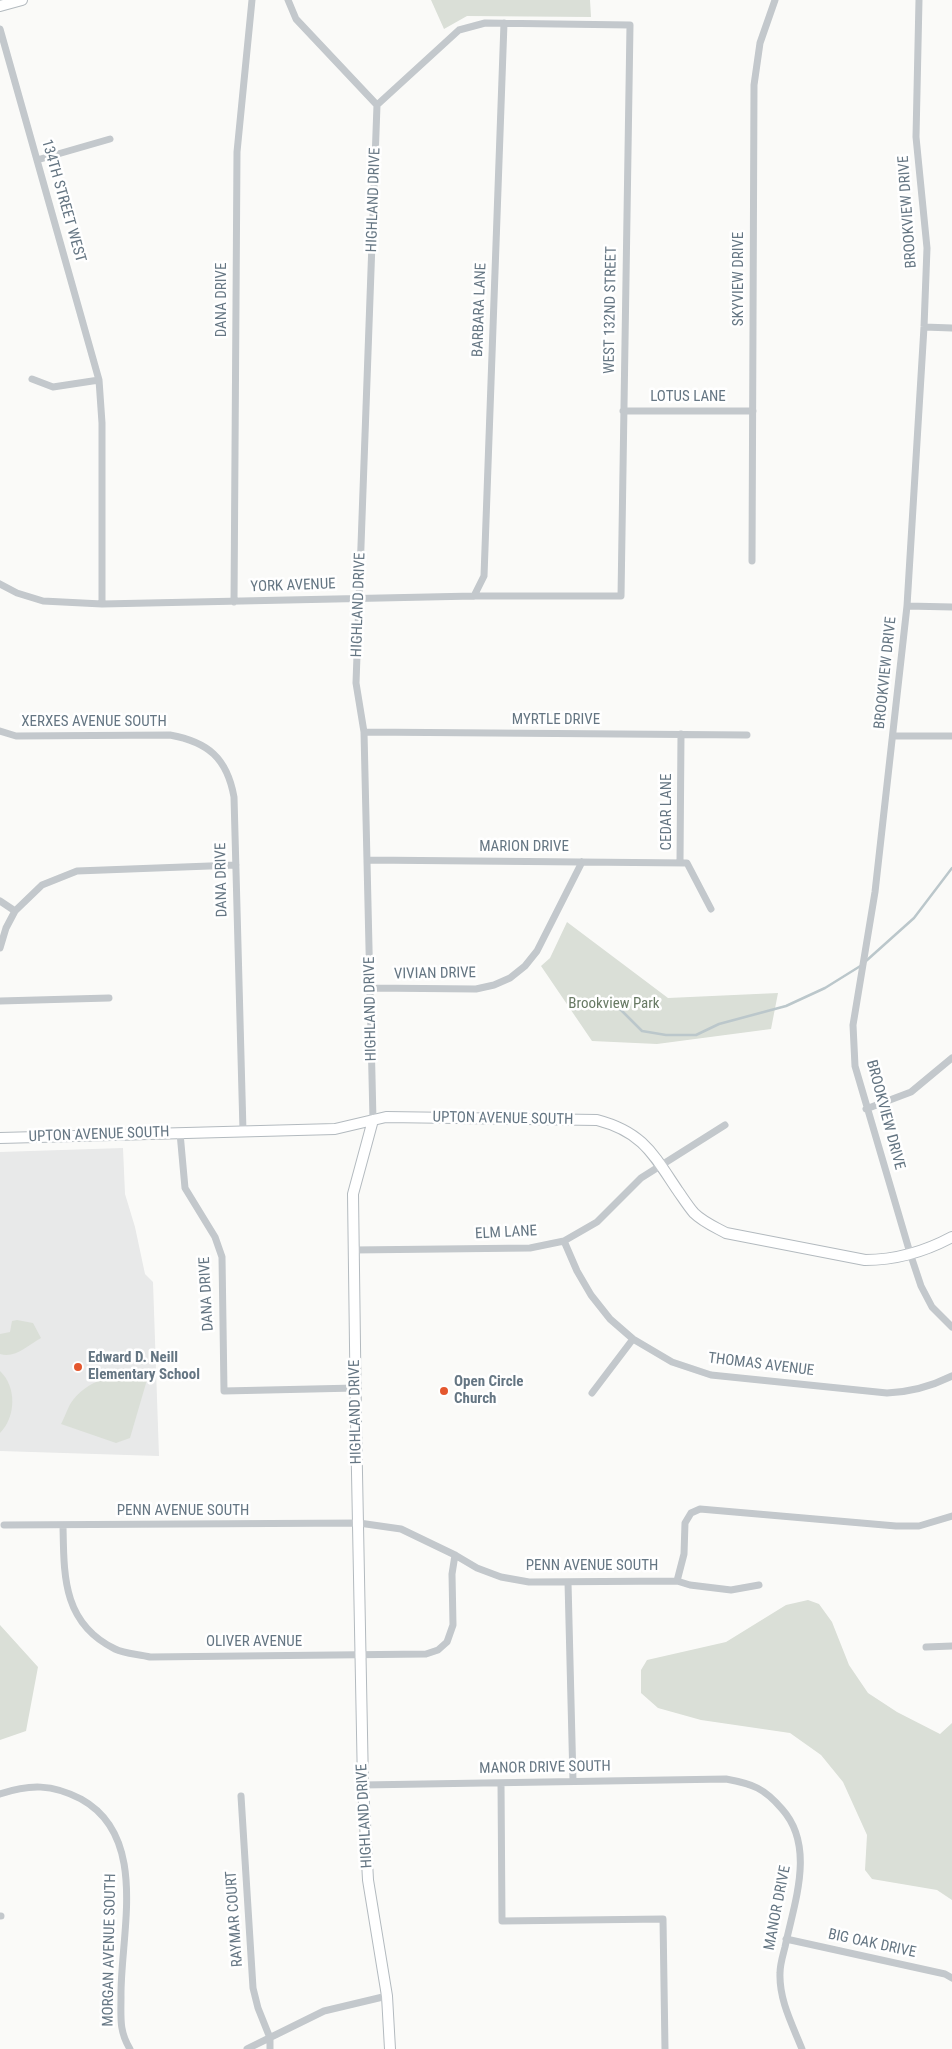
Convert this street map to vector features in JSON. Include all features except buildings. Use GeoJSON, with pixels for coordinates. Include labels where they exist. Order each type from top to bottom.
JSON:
{"type":"FeatureCollection","features":[{"type":"Feature","properties":{"kind":"street"},"geometry":{"type":"LineString","coordinates":[[0,6],[22,0]]}},
{"type":"Feature","properties":{"kind":"street","name":"DANA DRIVE"},"geometry":{"type":"LineString","coordinates":[[234,602],[237,152],[252,0]]}},
{"type":"Feature","properties":{"kind":"street"},"geometry":{"type":"LineString","coordinates":[[288,0],[296,19],[377,105],[459,30],[485,23],[504,23]]}},
{"type":"Feature","properties":{"kind":"street","name":"SKYVIEW DRIVE"},"geometry":{"type":"LineString","coordinates":[[752,561],[754,85],[760,43],[775,0]]}},
{"type":"Feature","properties":{"kind":"street","name":"BROOKVIEW DRIVE"},"geometry":{"type":"LineString","coordinates":[[919,0],[916,137],[927,248],[924,327],[907,606],[875,892],[854,1025],[855,1066],[866,1109],[921,1286],[932,1306],[952,1327]]}},
{"type":"Feature","properties":{"kind":"street","name":"WEST 132ND STREET"},"geometry":{"type":"LineString","coordinates":[[504,23],[630,25],[621,596]]}},
{"type":"Feature","properties":{"kind":"street","name":"BARBARA LANE"},"geometry":{"type":"LineString","coordinates":[[474,596],[484,576],[504,23]]}},
{"type":"Feature","properties":{"kind":"street","name":"134TH STREET WEST"},"geometry":{"type":"LineString","coordinates":[[0,29],[99,380],[102,423],[102,604]]}},
{"type":"Feature","properties":{"kind":"street","name":"HIGHLAND DRIVE"},"geometry":{"type":"LineString","coordinates":[[377,105],[356,683],[364,732],[373,1120],[353,1194],[363,1785],[368,1880],[386,1996],[390,2049]]}},
{"type":"Feature","properties":{"kind":"street"},"geometry":{"type":"LineString","coordinates":[[37,160],[110,139]]}},
{"type":"Feature","properties":{"kind":"street"},"geometry":{"type":"LineString","coordinates":[[924,327],[952,328]]}},
{"type":"Feature","properties":{"kind":"street"},"geometry":{"type":"LineString","coordinates":[[32,379],[53,386],[99,380]]}},
{"type":"Feature","properties":{"kind":"street","name":"LOTUS LANE"},"geometry":{"type":"LineString","coordinates":[[623,411],[753,411]]}},
{"type":"Feature","properties":{"kind":"street","name":"YORK AVENUE"},"geometry":{"type":"LineString","coordinates":[[0,584],[17,593],[43,601],[102,604],[474,596],[621,596]]}},
{"type":"Feature","properties":{"kind":"street"},"geometry":{"type":"LineString","coordinates":[[907,606],[952,607]]}},
{"type":"Feature","properties":{"kind":"street","name":"XERXES AVENUE SOUTH"},"geometry":{"type":"LineString","coordinates":[[0,731],[16,736],[170,735],[192,739],[216,755],[231,779]]}},
{"type":"Feature","properties":{"kind":"street","name":"MYRTLE DRIVE"},"geometry":{"type":"LineString","coordinates":[[364,732],[747,735]]}},
{"type":"Feature","properties":{"kind":"street","name":"CEDAR LANE"},"geometry":{"type":"LineString","coordinates":[[681,734],[680,862],[687,863],[711,909]]}},
{"type":"Feature","properties":{"kind":"street"},"geometry":{"type":"LineString","coordinates":[[893,736],[952,736]]}},
{"type":"Feature","properties":{"kind":"street","name":"DANA DRIVE"},"geometry":{"type":"LineString","coordinates":[[231,779],[234,797],[243,1131]]}},
{"type":"Feature","properties":{"kind":"street","name":"MARION DRIVE"},"geometry":{"type":"LineString","coordinates":[[367,860],[680,862]]}},
{"type":"Feature","properties":{"kind":"street","name":"VIVIAN DRIVE"},"geometry":{"type":"LineString","coordinates":[[370,988],[476,988],[494,985],[510,978],[525,966],[538,951],[582,862]]}},
{"type":"Feature","properties":{"kind":"street"},"geometry":{"type":"LineString","coordinates":[[0,948],[6,928],[15,911],[42,885],[77,871],[236,865]]}},
{"type":"Feature","properties":{"kind":"street"},"geometry":{"type":"LineString","coordinates":[[0,901],[15,911]]}},
{"type":"Feature","properties":{"kind":"street"},"geometry":{"type":"LineString","coordinates":[[0,1001],[109,998]]}},
{"type":"Feature","properties":{"kind":"street"},"geometry":{"type":"LineString","coordinates":[[866,1109],[911,1092],[952,1058]]}},
{"type":"Feature","properties":{"kind":"street","name":"UPTON AVENUE SOUTH"},"geometry":{"type":"LineString","coordinates":[[0,1138],[335,1129],[386,1118],[597,1120],[616,1125],[633,1134],[645,1145],[693,1212],[709,1224],[726,1233],[866,1260],[887,1260],[952,1237]]}},
{"type":"Feature","properties":{"kind":"street","name":"ELM LANE"},"geometry":{"type":"LineString","coordinates":[[354,1250],[530,1248],[564,1241],[597,1222],[641,1178],[725,1124]]}},
{"type":"Feature","properties":{"kind":"street","name":"DANA DRIVE"},"geometry":{"type":"LineString","coordinates":[[180,1133],[184,1188],[215,1237],[222,1257],[224,1391],[356,1388]]}},
{"type":"Feature","properties":{"kind":"street","name":"THOMAS AVENUE"},"geometry":{"type":"LineString","coordinates":[[564,1241],[590,1295],[610,1319],[633,1339],[672,1362],[711,1375],[887,1394],[911,1392],[934,1386],[952,1376]]}},
{"type":"Feature","properties":{"kind":"street"},"geometry":{"type":"LineString","coordinates":[[592,1393],[633,1339]]}},
{"type":"Feature","properties":{"kind":"street","name":"PENN AVENUE SOUTH"},"geometry":{"type":"LineString","coordinates":[[4,1525],[358,1523],[400,1530],[455,1555],[477,1568],[501,1577],[529,1582],[677,1581],[684,1554],[685,1522],[691,1513],[700,1508],[896,1526],[919,1526],[952,1516]]}},
{"type":"Feature","properties":{"kind":"street","name":"OLIVER AVENUE"},"geometry":{"type":"LineString","coordinates":[[63,1525],[64,1579],[71,1604],[88,1630],[116,1649],[150,1657],[426,1654],[438,1650],[447,1642],[453,1625],[452,1574],[455,1555]]}},
{"type":"Feature","properties":{"kind":"street"},"geometry":{"type":"LineString","coordinates":[[677,1581],[690,1585],[731,1590],[759,1585]]}},
{"type":"Feature","properties":{"kind":"street"},"geometry":{"type":"LineString","coordinates":[[568,1582],[573,1781]]}},
{"type":"Feature","properties":{"kind":"street"},"geometry":{"type":"LineString","coordinates":[[926,1647],[952,1646]]}},
{"type":"Feature","properties":{"kind":"street","name":"MANOR DRIVE SOUTH"},"geometry":{"type":"LineString","coordinates":[[363,1785],[726,1779]]}},
{"type":"Feature","properties":{"kind":"street","name":"MANOR DRIVE"},"geometry":{"type":"LineString","coordinates":[[726,1779],[748,1783],[769,1794],[790,1818],[801,1850],[800,1872],[780,1971],[780,1994],[802,2049]]}},
{"type":"Feature","properties":{"kind":"street"},"geometry":{"type":"LineString","coordinates":[[501,1783],[502,1921],[663,1919],[665,2049]]}},
{"type":"Feature","properties":{"kind":"street","name":"MORGAN AVENUE SOUTH"},"geometry":{"type":"LineString","coordinates":[[0,1794],[20,1788],[43,1787],[67,1792],[86,1802],[103,1818],[116,1838],[124,1860],[128,1887],[120,1981],[121,2024],[123,2037],[130,2049]]}},
{"type":"Feature","properties":{"kind":"street","name":"RAYMAR COURT"},"geometry":{"type":"LineString","coordinates":[[241,1796],[253,1988],[258,2008],[270,2038]]}},
{"type":"Feature","properties":{"kind":"street","name":"BIG OAK DRIVE"},"geometry":{"type":"LineString","coordinates":[[786,1939],[945,1974],[952,1978]]}},
{"type":"Feature","properties":{"kind":"street"},"geometry":{"type":"LineString","coordinates":[[247,2049],[324,2011],[386,1996]]}},
{"type":"Feature","properties":{"kind":"street"},"geometry":{"type":"LineString","coordinates":[[270,2038],[270,2049]]}},
{"type":"Feature","properties":{"kind":"shaded area","name":"Edward D. Neill Elementary School"},"geometry":{"type":"Polygon","coordinates":[[[123,1148],[125,1194],[135,1227],[145,1274],[153,1282],[159,1456],[0,1451],[0,1152],[123,1148]]]}},
{"type":"Feature","properties":{"kind":"green space"},"geometry":{"type":"Polygon","coordinates":[[[431,0],[590,0],[591,17],[467,16],[444,29],[431,0]]]}},
{"type":"Feature","properties":{"kind":"green space","name":"Brookview Park"},"geometry":{"type":"Polygon","coordinates":[[[567,922],[668,998],[778,993],[771,1029],[657,1044],[592,1041],[541,966],[550,958],[567,922]]]}},
{"type":"Feature","properties":{"kind":"green space"},"geometry":{"type":"Polygon","coordinates":[[[12,1321],[33,1323],[41,1338],[11,1355],[0,1354],[0,1334],[10,1332],[12,1321]]]}},
{"type":"Feature","properties":{"kind":"green space"},"geometry":{"type":"Polygon","coordinates":[[[0,1371],[6,1378],[12,1393],[12,1411],[0,1433],[0,1371]]]}},
{"type":"Feature","properties":{"kind":"green space"},"geometry":{"type":"Polygon","coordinates":[[[149,1373],[130,1438],[116,1443],[61,1424],[73,1400],[89,1386],[108,1378],[128,1374],[149,1373]]]}},
{"type":"Feature","properties":{"kind":"green space"},"geometry":{"type":"Polygon","coordinates":[[[808,1600],[819,1604],[832,1622],[849,1665],[868,1693],[897,1712],[940,1734],[952,1723],[952,1900],[937,1890],[872,1879],[865,1870],[867,1835],[843,1782],[821,1755],[790,1733],[701,1720],[658,1708],[641,1693],[641,1670],[647,1660],[726,1642],[786,1605],[808,1600]]]}},
{"type":"Feature","properties":{"kind":"green space"},"geometry":{"type":"Polygon","coordinates":[[[0,1625],[38,1667],[26,1731],[0,1740],[0,1625]]]}},
{"type":"Feature","properties":{"kind":"waterway"},"geometry":{"type":"LineString","coordinates":[[866,961],[914,918],[952,868]]}},
{"type":"Feature","properties":{"kind":"waterway"},"geometry":{"type":"LineString","coordinates":[[620,1009],[642,1031],[666,1035],[696,1035],[719,1024],[786,1006],[825,988],[862,965]]}},
{"type":"Feature","properties":{"kind":"place","name":"Edward D. Neill Elementary School"},"geometry":{"type":"Point","coordinates":[78,1367]}},
{"type":"Feature","properties":{"kind":"place","name":"Open Circle Church"},"geometry":{"type":"Point","coordinates":[444,1391]}}]}
